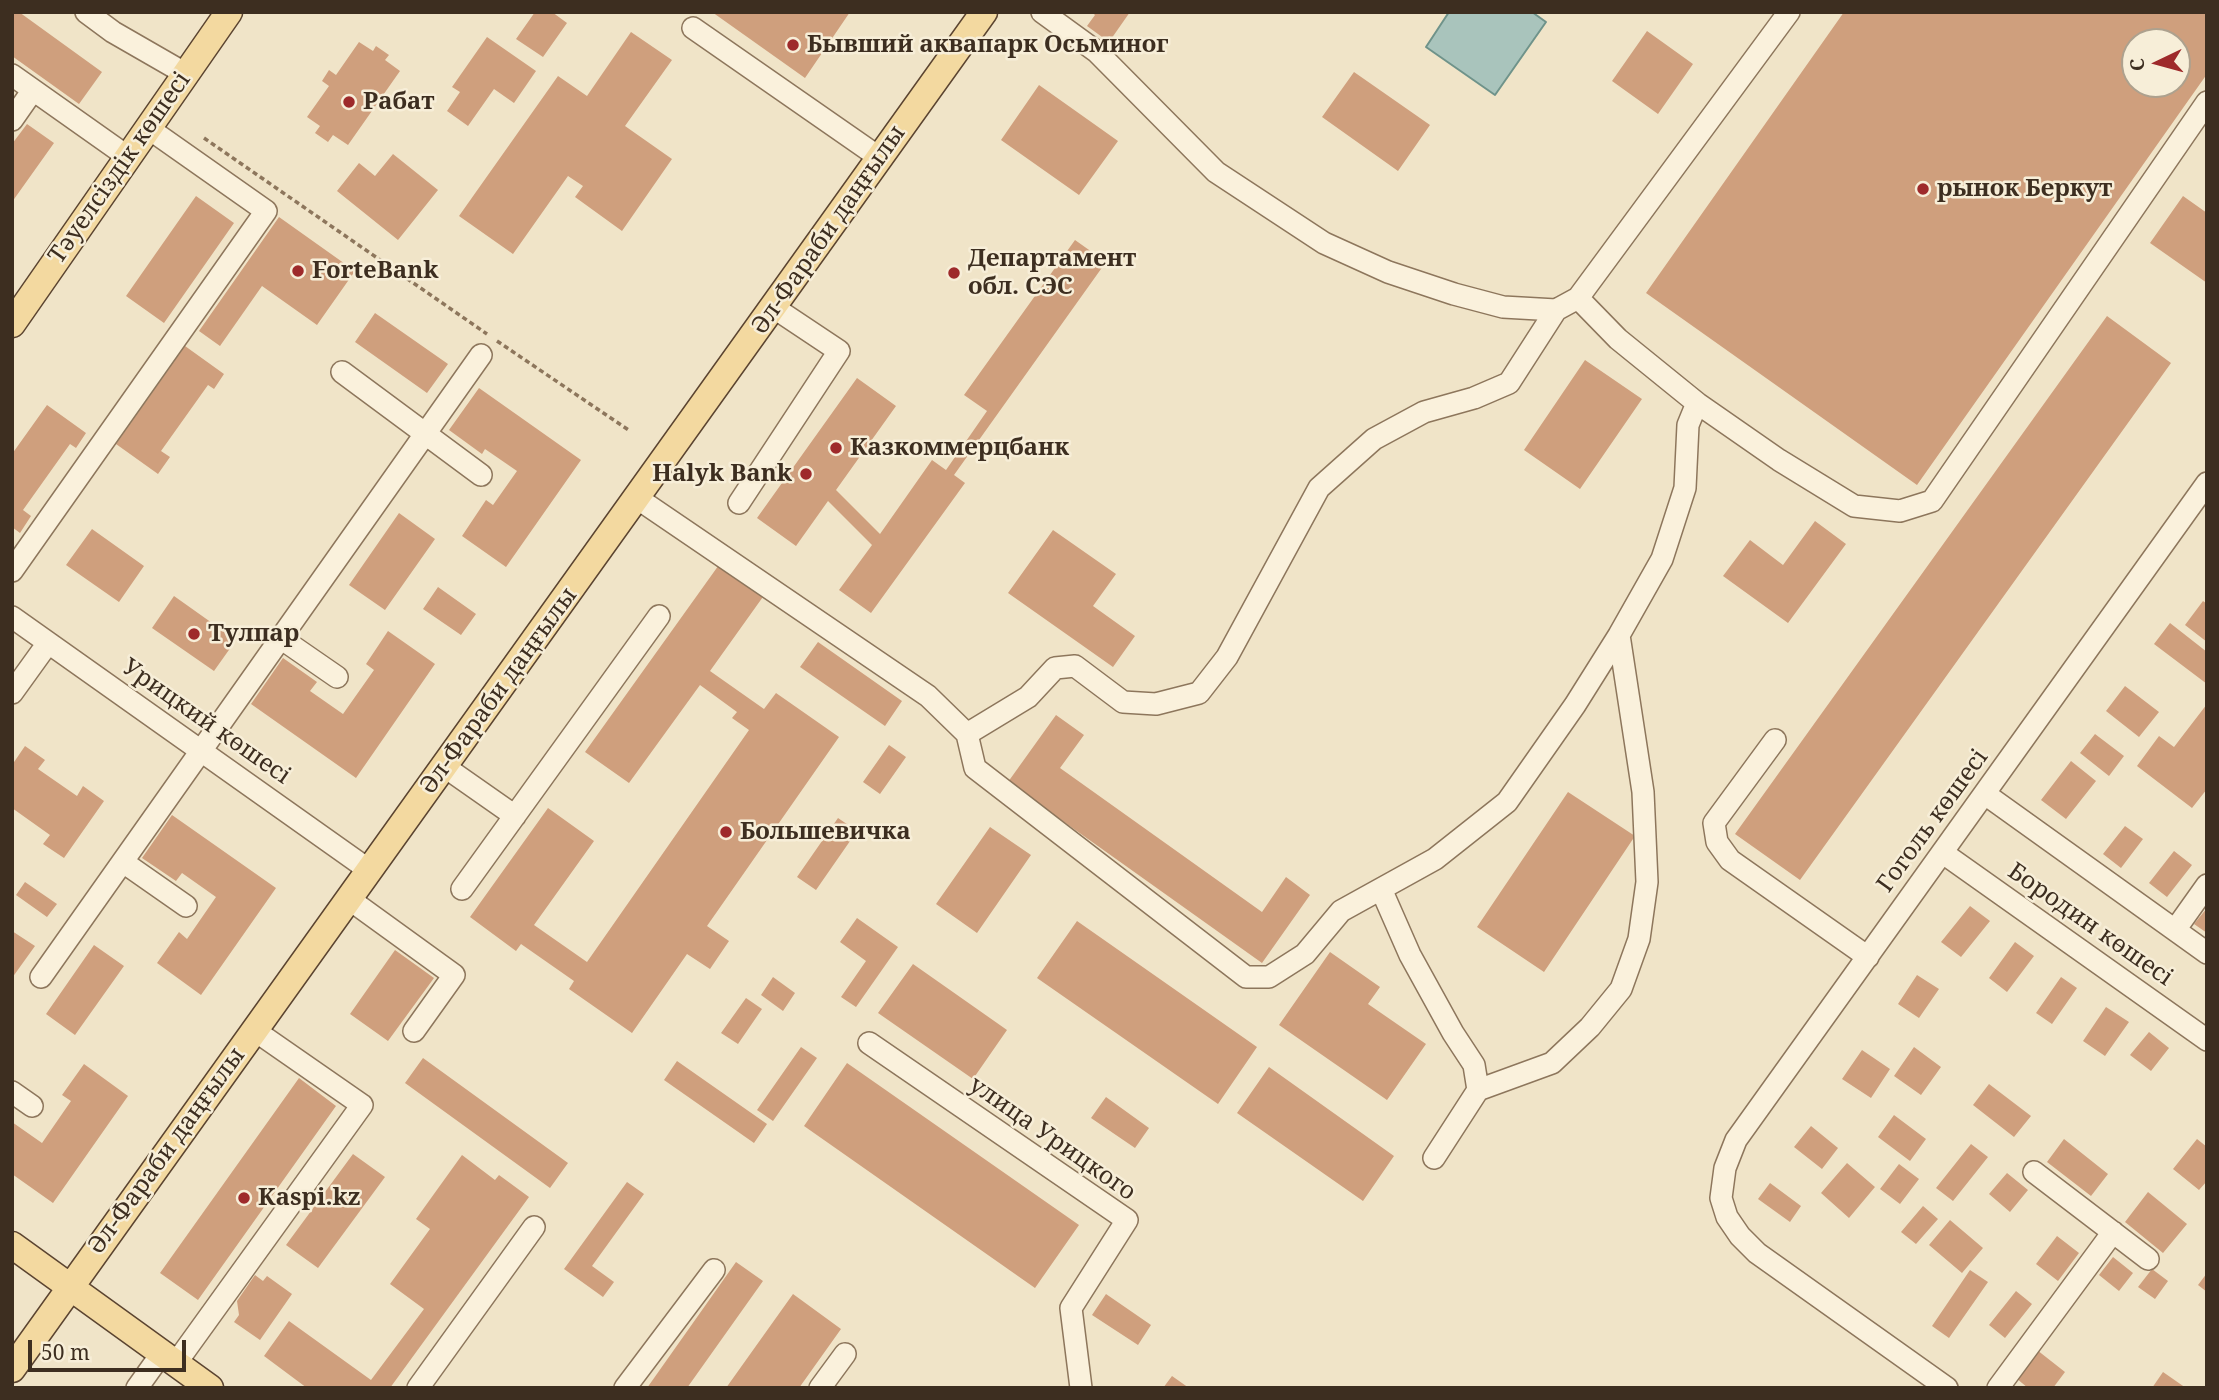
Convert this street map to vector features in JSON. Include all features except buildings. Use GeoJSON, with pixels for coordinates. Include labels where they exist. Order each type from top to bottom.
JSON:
{"type":"FeatureCollection","features":[{"type":"Feature","properties":{"kind":"main road","name":"Тәуелсіздік көшесі"},"geometry":{"type":"LineString","coordinates":[[12,324],[229,12]]}},
{"type":"Feature","properties":{"kind":"main road","name":"Әл-Фараби даңғылы"},"geometry":{"type":"LineString","coordinates":[[12,1368],[984,12]]}},
{"type":"Feature","properties":{"kind":"main road"},"geometry":{"type":"LineString","coordinates":[[12,1245],[210,1388]]}},
{"type":"Feature","properties":{"kind":"street"},"geometry":{"type":"LineString","coordinates":[[1042,12],[1097,52],[1216,172],[1324,243],[1388,272],[1454,293],[1503,307],[1556,310]]}},
{"type":"Feature","properties":{"kind":"street"},"geometry":{"type":"LineString","coordinates":[[967,734],[1028,697],[1055,668],[1075,666],[1123,702],[1156,704],[1199,693],[1227,657],[1319,488],[1374,439],[1424,412],[1474,398],[1509,383],[1556,310],[1578,298],[1789,12]]}},
{"type":"Feature","properties":{"kind":"street"},"geometry":{"type":"LineString","coordinates":[[91,14],[113,32],[186,74]]}},
{"type":"Feature","properties":{"kind":"street"},"geometry":{"type":"LineString","coordinates":[[693,28],[880,158]]}},
{"type":"Feature","properties":{"kind":"street"},"geometry":{"type":"LineString","coordinates":[[12,75],[128,158]]}},
{"type":"Feature","properties":{"kind":"street"},"geometry":{"type":"LineString","coordinates":[[12,120],[33,90]]}},
{"type":"Feature","properties":{"kind":"street"},"geometry":{"type":"LineString","coordinates":[[1578,298],[1618,339],[1697,403],[1779,460],[1854,506],[1900,511],[1933,501],[2207,102]]}},
{"type":"Feature","properties":{"kind":"street"},"geometry":{"type":"LineString","coordinates":[[12,571],[266,211],[148,128]]}},
{"type":"Feature","properties":{"kind":"street"},"geometry":{"type":"LineString","coordinates":[[739,503],[839,351],[773,307]]}},
{"type":"Feature","properties":{"kind":"street"},"geometry":{"type":"LineString","coordinates":[[41,977],[481,355]]}},
{"type":"Feature","properties":{"kind":"street"},"geometry":{"type":"LineString","coordinates":[[342,372],[481,475]]}},
{"type":"Feature","properties":{"kind":"street"},"geometry":{"type":"LineString","coordinates":[[637,498],[928,696],[967,734],[975,768],[1246,977],[1269,977],[1305,954],[1341,911],[1435,859],[1507,802],[1575,705],[1662,559],[1685,488],[1688,425],[1697,403]]}},
{"type":"Feature","properties":{"kind":"street","name":"Гоголь көшесі"},"geometry":{"type":"LineString","coordinates":[[1947,1388],[1757,1253],[1740,1236],[1727,1217],[1721,1198],[1725,1168],[1736,1140],[2207,483]]}},
{"type":"Feature","properties":{"kind":"street"},"geometry":{"type":"LineString","coordinates":[[462,889],[659,616]]}},
{"type":"Feature","properties":{"kind":"street","name":"Урицкий көшесі"},"geometry":{"type":"LineString","coordinates":[[12,617],[369,870]]}},
{"type":"Feature","properties":{"kind":"street"},"geometry":{"type":"LineString","coordinates":[[1434,1157],[1478,1090],[1552,1063],[1590,1027],[1621,989],[1639,939],[1647,882],[1643,792],[1619,635]]}},
{"type":"Feature","properties":{"kind":"street"},"geometry":{"type":"LineString","coordinates":[[282,639],[337,677]]}},
{"type":"Feature","properties":{"kind":"street"},"geometry":{"type":"LineString","coordinates":[[12,693],[48,643]]}},
{"type":"Feature","properties":{"kind":"street"},"geometry":{"type":"LineString","coordinates":[[1775,740],[1714,823],[1717,842],[1730,860],[1868,957]]}},
{"type":"Feature","properties":{"kind":"street"},"geometry":{"type":"LineString","coordinates":[[445,767],[515,816]]}},
{"type":"Feature","properties":{"kind":"street","name":"Бородин көшесі"},"geometry":{"type":"LineString","coordinates":[[1985,794],[2207,953]]}},
{"type":"Feature","properties":{"kind":"street","name":"Бородин көшесі"},"geometry":{"type":"LineString","coordinates":[[1943,853],[2207,1040]]}},
{"type":"Feature","properties":{"kind":"street"},"geometry":{"type":"LineString","coordinates":[[124,862],[186,906]]}},
{"type":"Feature","properties":{"kind":"street"},"geometry":{"type":"LineString","coordinates":[[2175,930],[2207,885]]}},
{"type":"Feature","properties":{"kind":"street"},"geometry":{"type":"LineString","coordinates":[[1381,889],[1410,955],[1452,1033],[1474,1065],[1478,1090]]}},
{"type":"Feature","properties":{"kind":"street"},"geometry":{"type":"LineString","coordinates":[[349,899],[454,975],[414,1031]]}},
{"type":"Feature","properties":{"kind":"street"},"geometry":{"type":"LineString","coordinates":[[137,1388],[169,1358],[362,1105],[254,1030]]}},
{"type":"Feature","properties":{"kind":"street","name":"улица Урицкого"},"geometry":{"type":"LineString","coordinates":[[869,1043],[1128,1220],[1071,1308],[1082,1388]]}},
{"type":"Feature","properties":{"kind":"street"},"geometry":{"type":"LineString","coordinates":[[12,1092],[32,1106]]}},
{"type":"Feature","properties":{"kind":"street"},"geometry":{"type":"LineString","coordinates":[[2034,1172],[2148,1259]]}},
{"type":"Feature","properties":{"kind":"street"},"geometry":{"type":"LineString","coordinates":[[418,1388],[534,1227]]}},
{"type":"Feature","properties":{"kind":"street"},"geometry":{"type":"LineString","coordinates":[[1998,1388],[2113,1232]]}},
{"type":"Feature","properties":{"kind":"street"},"geometry":{"type":"LineString","coordinates":[[625,1388],[714,1270]]}},
{"type":"Feature","properties":{"kind":"street"},"geometry":{"type":"LineString","coordinates":[[820,1388],[845,1354]]}},
{"type":"Feature","properties":{"kind":"path"},"geometry":{"type":"LineString","coordinates":[[204,138],[374,258],[631,431]]}},
{"type":"Feature","properties":{"kind":"water"},"geometry":{"type":"Polygon","coordinates":[[[1449,12],[1532,12],[1546,22],[1495,95],[1426,47],[1449,12]]]}},
{"type":"Feature","properties":{"kind":"place","name":"Бывший аквапарк Осьминог"},"geometry":{"type":"Point","coordinates":[793,45]}},
{"type":"Feature","properties":{"kind":"place","name":"Рабат"},"geometry":{"type":"Point","coordinates":[349,102]}},
{"type":"Feature","properties":{"kind":"place","name":"рынок Беркут"},"geometry":{"type":"Point","coordinates":[1923,189]}},
{"type":"Feature","properties":{"kind":"place","name":"ForteBank"},"geometry":{"type":"Point","coordinates":[298,271]}},
{"type":"Feature","properties":{"kind":"place","name":"Департамент обл. СЭС"},"geometry":{"type":"Point","coordinates":[954,273]}},
{"type":"Feature","properties":{"kind":"place","name":"Казкоммерцбанк"},"geometry":{"type":"Point","coordinates":[836,448]}},
{"type":"Feature","properties":{"kind":"place","name":"Halyk Bank"},"geometry":{"type":"Point","coordinates":[806,474]}},
{"type":"Feature","properties":{"kind":"place","name":"Тулпар"},"geometry":{"type":"Point","coordinates":[194,634]}},
{"type":"Feature","properties":{"kind":"place","name":"Большевичка"},"geometry":{"type":"Point","coordinates":[726,832]}},
{"type":"Feature","properties":{"kind":"place","name":"Kaspi.kz"},"geometry":{"type":"Point","coordinates":[244,1198]}}]}
